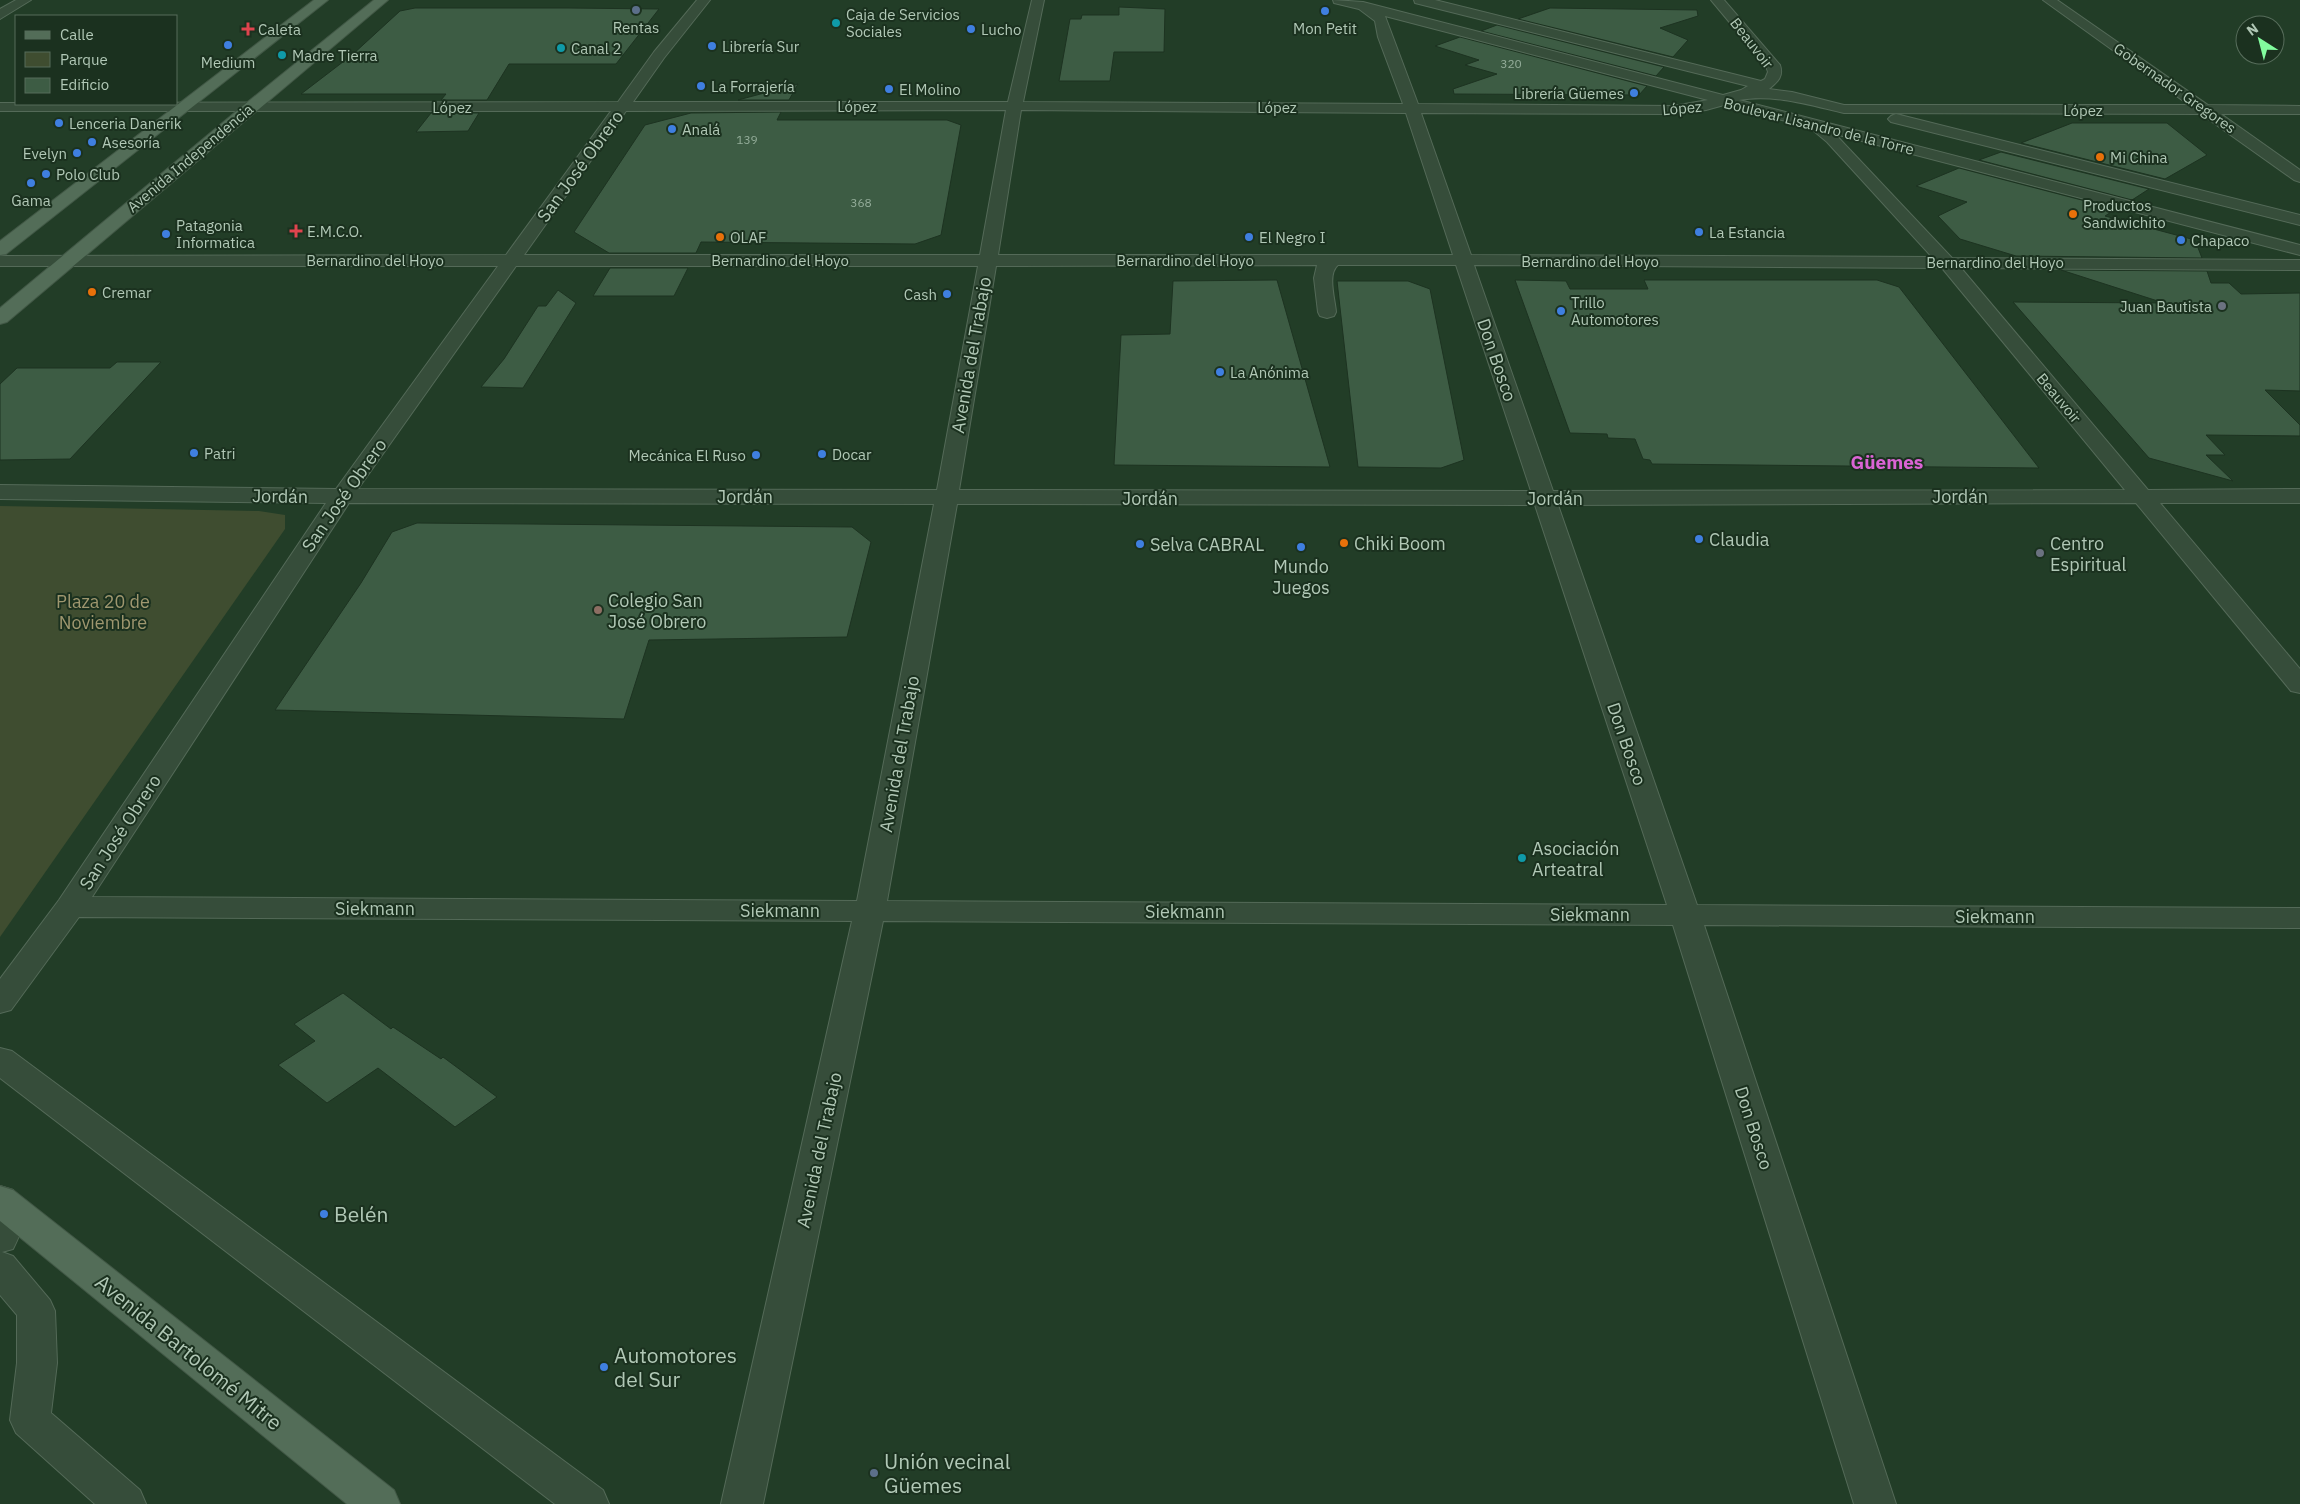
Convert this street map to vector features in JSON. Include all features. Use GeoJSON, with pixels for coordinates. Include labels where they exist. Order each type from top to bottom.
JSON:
{"type":"FeatureCollection","features":[{"type":"Feature","properties":{"kind":"main road"},"geometry":{"type":"LineString","coordinates":[[0,250],[322,0]]}},
{"type":"Feature","properties":{"kind":"main road","name":"Avenida Independencia"},"geometry":{"type":"LineString","coordinates":[[0,318],[382,0]]}},
{"type":"Feature","properties":{"kind":"main road","name":"Avenida Bartolomé Mitre"},"geometry":{"type":"LineString","coordinates":[[0,1200],[379,1504]]}},
{"type":"Feature","properties":{"kind":"street"},"geometry":{"type":"LineString","coordinates":[[0,15],[25,0]]}},
{"type":"Feature","properties":{"kind":"street","name":"San José Obrero"},"geometry":{"type":"LineString","coordinates":[[0,1002],[70,907],[342,496],[510,260],[660,55],[704,0]]}},
{"type":"Feature","properties":{"kind":"street","name":"Avenida del Trabajo"},"geometry":{"type":"LineString","coordinates":[[742,1504],[870,911],[983,299],[987,260],[1014,106],[1038,0]]}},
{"type":"Feature","properties":{"kind":"street"},"geometry":{"type":"LineString","coordinates":[[1340,0],[1364,2],[1404,12],[1436,9],[1480,0]]}},
{"type":"Feature","properties":{"kind":"street","name":"Boulevar Lisandro de la Torre"},"geometry":{"type":"LineString","coordinates":[[1340,0],[1723,101]]}},
{"type":"Feature","properties":{"kind":"street","name":"Boulevar Lisandro de la Torre"},"geometry":{"type":"LineString","coordinates":[[1419,0],[1436,9],[1763,86],[2300,220]]}},
{"type":"Feature","properties":{"kind":"street","name":"Beauvoir"},"geometry":{"type":"LineString","coordinates":[[1716,0],[1773,65],[1775,72],[1773,79],[1763,86]]}},
{"type":"Feature","properties":{"kind":"street"},"geometry":{"type":"LineString","coordinates":[[2035,0],[2060,0]]}},
{"type":"Feature","properties":{"kind":"street","name":"Gobernador Gregores"},"geometry":{"type":"LineString","coordinates":[[2049,0],[2208,110],[2300,177]]}},
{"type":"Feature","properties":{"kind":"street","name":"Don Bosco"},"geometry":{"type":"LineString","coordinates":[[1363,6],[1381,19],[1385,37],[1412,108],[1685,914],[1875,1504]]}},
{"type":"Feature","properties":{"kind":"street"},"geometry":{"type":"LineString","coordinates":[[1385,37],[1394,25],[1436,9]]}},
{"type":"Feature","properties":{"kind":"street"},"geometry":{"type":"LineString","coordinates":[[1747,104],[1763,86]]}},
{"type":"Feature","properties":{"kind":"street","name":"López"},"geometry":{"type":"LineString","coordinates":[[0,107],[1014,106],[1672,110],[1699,108],[1723,101],[1747,104],[1776,94],[1833,107],[1856,109],[2300,110]]}},
{"type":"Feature","properties":{"kind":"street"},"geometry":{"type":"LineString","coordinates":[[1747,104],[1870,132],[1878,132],[1893,124],[1882,116]]}},
{"type":"Feature","properties":{"kind":"street","name":"Boulevar Lisandro de la Torre"},"geometry":{"type":"LineString","coordinates":[[1747,104],[1808,122],[2300,248]]}},
{"type":"Feature","properties":{"kind":"street","name":"Beauvoir"},"geometry":{"type":"LineString","coordinates":[[1808,122],[1825,132],[1946,262],[2139,495],[2300,685]]}},
{"type":"Feature","properties":{"kind":"street"},"geometry":{"type":"LineString","coordinates":[[2300,239],[2298,244],[2300,248]]}},
{"type":"Feature","properties":{"kind":"street"},"geometry":{"type":"LineString","coordinates":[[1327,312],[1323,278],[1326,266],[1334,260]]}},
{"type":"Feature","properties":{"kind":"street","name":"Bernardino del Hoyo"},"geometry":{"type":"LineString","coordinates":[[0,261],[1462,260],[2300,265]]}},
{"type":"Feature","properties":{"kind":"street","name":"Jordán"},"geometry":{"type":"LineString","coordinates":[[0,492],[342,496],[1544,498],[2300,496]]}},
{"type":"Feature","properties":{"kind":"street","name":"Siekmann"},"geometry":{"type":"LineString","coordinates":[[70,907],[2300,918]]}},
{"type":"Feature","properties":{"kind":"street"},"geometry":{"type":"LineString","coordinates":[[0,1060],[588,1504]]}},
{"type":"Feature","properties":{"kind":"street"},"geometry":{"type":"LineString","coordinates":[[0,1200],[6,1214],[0,1238]]}},
{"type":"Feature","properties":{"kind":"street"},"geometry":{"type":"LineString","coordinates":[[0,1267],[36,1311],[37,1363],[30,1420],[125,1504]]}},
{"type":"Feature","properties":{"kind":"green space","name":"Plaza 20 de Noviembre"},"geometry":{"type":"Polygon","coordinates":[[[0,506],[259,511],[285,515],[285,529],[0,937],[0,506]]]}},
{"type":"Feature","properties":{"kind":"building"},"geometry":{"type":"Polygon","coordinates":[[[1119,7],[1165,9],[1164,52],[1114,52],[1110,81],[1059,81],[1070,19],[1081,19],[1082,15],[1119,15],[1119,7]]]}},
{"type":"Feature","properties":{"kind":"building"},"geometry":{"type":"Polygon","coordinates":[[[415,8],[659,9],[616,64],[509,64],[487,100],[441,100],[446,94],[301,94],[352,55],[400,11],[415,8]]]}},
{"type":"Feature","properties":{"kind":"building"},"geometry":{"type":"Polygon","coordinates":[[[1550,8],[1697,10],[1698,16],[1660,28],[1688,40],[1673,57],[1518,19],[1550,8]]]}},
{"type":"Feature","properties":{"kind":"building"},"geometry":{"type":"Polygon","coordinates":[[[1497,25],[1664,67],[1656,76],[1481,31],[1497,25]]]}},
{"type":"Feature","properties":{"kind":"building"},"geometry":{"type":"Polygon","coordinates":[[[1460,37],[1647,86],[1639,95],[1454,94],[1453,89],[1497,74],[1465,65],[1479,60],[1435,46],[1460,37]]]}},
{"type":"Feature","properties":{"kind":"building"},"geometry":{"type":"Polygon","coordinates":[[[798,84],[789,100],[738,100],[798,84]]]}},
{"type":"Feature","properties":{"kind":"building"},"geometry":{"type":"Polygon","coordinates":[[[781,112],[777,120],[947,120],[961,125],[941,235],[915,244],[701,242],[696,253],[609,253],[574,232],[645,125],[691,113],[781,112]]]}},
{"type":"Feature","properties":{"kind":"building"},"geometry":{"type":"Polygon","coordinates":[[[431,113],[479,113],[468,131],[416,132],[431,113]]]}},
{"type":"Feature","properties":{"kind":"building"},"geometry":{"type":"Polygon","coordinates":[[[2072,123],[2167,123],[2207,155],[2165,179],[2021,143],[2072,123]]]}},
{"type":"Feature","properties":{"kind":"building"},"geometry":{"type":"Polygon","coordinates":[[[2001,152],[2149,189],[2132,200],[1979,160],[2001,152]]]}},
{"type":"Feature","properties":{"kind":"building"},"geometry":{"type":"Polygon","coordinates":[[[1959,168],[2116,209],[2105,216],[2195,240],[2202,258],[2016,256],[1960,239],[1938,216],[1967,202],[1916,186],[1959,168]]]}},
{"type":"Feature","properties":{"kind":"building"},"geometry":{"type":"Polygon","coordinates":[[[610,268],[688,268],[674,296],[593,296],[610,268]]]}},
{"type":"Feature","properties":{"kind":"building"},"geometry":{"type":"Polygon","coordinates":[[[2061,270],[2207,271],[2211,283],[2229,283],[2241,294],[2300,293],[2300,391],[2265,390],[2300,425],[2300,436],[2206,435],[2225,455],[2206,455],[2233,481],[2149,458],[2013,302],[2164,303],[2061,270]]]}},
{"type":"Feature","properties":{"kind":"building"},"geometry":{"type":"Polygon","coordinates":[[[1277,280],[1330,467],[1114,465],[1121,335],[1170,334],[1173,281],[1277,280]]]}},
{"type":"Feature","properties":{"kind":"building"},"geometry":{"type":"Polygon","coordinates":[[[1515,280],[1566,281],[1570,289],[1648,289],[1644,280],[1877,280],[1899,287],[2039,468],[1652,464],[1650,460],[1643,459],[1635,439],[1608,438],[1607,434],[1570,433],[1515,280]]]}},
{"type":"Feature","properties":{"kind":"building"},"geometry":{"type":"Polygon","coordinates":[[[1337,281],[1408,281],[1430,289],[1464,460],[1441,468],[1358,467],[1337,281]]]}},
{"type":"Feature","properties":{"kind":"building"},"geometry":{"type":"Polygon","coordinates":[[[558,290],[576,303],[523,388],[481,387],[504,359],[538,306],[546,306],[558,290]]]}},
{"type":"Feature","properties":{"kind":"building"},"geometry":{"type":"Polygon","coordinates":[[[117,362],[161,362],[70,459],[0,460],[0,384],[17,368],[110,368],[117,362]]]}},
{"type":"Feature","properties":{"kind":"building","name":"Colegio San José Obrero"},"geometry":{"type":"Polygon","coordinates":[[[417,523],[852,527],[871,542],[847,637],[649,640],[624,719],[275,710],[361,583],[392,532],[417,523]]]}},
{"type":"Feature","properties":{"kind":"building"},"geometry":{"type":"Polygon","coordinates":[[[343,993],[391,1029],[393,1027],[441,1059],[443,1057],[497,1097],[455,1127],[378,1068],[327,1103],[278,1065],[315,1041],[294,1024],[343,993]]]}},
{"type":"Feature","properties":{"kind":"place","name":"Rentas"},"geometry":{"type":"Point","coordinates":[636,10]}},
{"type":"Feature","properties":{"kind":"place","name":"Mon Petit"},"geometry":{"type":"Point","coordinates":[1325,11]}},
{"type":"Feature","properties":{"kind":"place","name":"Caja de Servicios Sociales"},"geometry":{"type":"Point","coordinates":[836,23]}},
{"type":"Feature","properties":{"kind":"place","name":"Caleta"},"geometry":{"type":"Point","coordinates":[248,29]}},
{"type":"Feature","properties":{"kind":"place","name":"Lucho"},"geometry":{"type":"Point","coordinates":[971,29]}},
{"type":"Feature","properties":{"kind":"place","name":"Medium"},"geometry":{"type":"Point","coordinates":[228,45]}},
{"type":"Feature","properties":{"kind":"place","name":"Librería Sur"},"geometry":{"type":"Point","coordinates":[712,46]}},
{"type":"Feature","properties":{"kind":"place","name":"Canal 2"},"geometry":{"type":"Point","coordinates":[561,48]}},
{"type":"Feature","properties":{"kind":"place","name":"Madre Tierra"},"geometry":{"type":"Point","coordinates":[282,55]}},
{"type":"Feature","properties":{"kind":"place","name":"La Forrajería"},"geometry":{"type":"Point","coordinates":[701,86]}},
{"type":"Feature","properties":{"kind":"place","name":"El Molino"},"geometry":{"type":"Point","coordinates":[889,89]}},
{"type":"Feature","properties":{"kind":"place","name":"Librería Güemes"},"geometry":{"type":"Point","coordinates":[1634,93]}},
{"type":"Feature","properties":{"kind":"place","name":"Lenceria Danerik"},"geometry":{"type":"Point","coordinates":[59,123]}},
{"type":"Feature","properties":{"kind":"place","name":"Analá"},"geometry":{"type":"Point","coordinates":[672,129]}},
{"type":"Feature","properties":{"kind":"place","name":"Asesoría"},"geometry":{"type":"Point","coordinates":[92,142]}},
{"type":"Feature","properties":{"kind":"place","name":"Evelyn"},"geometry":{"type":"Point","coordinates":[77,153]}},
{"type":"Feature","properties":{"kind":"place","name":"Mi China"},"geometry":{"type":"Point","coordinates":[2100,157]}},
{"type":"Feature","properties":{"kind":"place","name":"Polo Club"},"geometry":{"type":"Point","coordinates":[46,174]}},
{"type":"Feature","properties":{"kind":"place","name":"Gama"},"geometry":{"type":"Point","coordinates":[31,183]}},
{"type":"Feature","properties":{"kind":"place","name":"Productos Sandwichito"},"geometry":{"type":"Point","coordinates":[2073,214]}},
{"type":"Feature","properties":{"kind":"place","name":"E.M.C.O."},"geometry":{"type":"Point","coordinates":[296,231]}},
{"type":"Feature","properties":{"kind":"place","name":"La Estancia"},"geometry":{"type":"Point","coordinates":[1699,232]}},
{"type":"Feature","properties":{"kind":"place","name":"Patagonia Informatica"},"geometry":{"type":"Point","coordinates":[166,234]}},
{"type":"Feature","properties":{"kind":"place","name":"OLAF"},"geometry":{"type":"Point","coordinates":[720,237]}},
{"type":"Feature","properties":{"kind":"place","name":"El Negro I"},"geometry":{"type":"Point","coordinates":[1249,237]}},
{"type":"Feature","properties":{"kind":"place","name":"Chapaco"},"geometry":{"type":"Point","coordinates":[2181,240]}},
{"type":"Feature","properties":{"kind":"place","name":"Cremar"},"geometry":{"type":"Point","coordinates":[92,292]}},
{"type":"Feature","properties":{"kind":"place","name":"Cash"},"geometry":{"type":"Point","coordinates":[947,294]}},
{"type":"Feature","properties":{"kind":"place","name":"Juan Bautista"},"geometry":{"type":"Point","coordinates":[2222,306]}},
{"type":"Feature","properties":{"kind":"place","name":"Trillo Automotores"},"geometry":{"type":"Point","coordinates":[1561,311]}},
{"type":"Feature","properties":{"kind":"place","name":"La Anónima"},"geometry":{"type":"Point","coordinates":[1220,372]}},
{"type":"Feature","properties":{"kind":"place","name":"Patri"},"geometry":{"type":"Point","coordinates":[194,453]}},
{"type":"Feature","properties":{"kind":"place","name":"Docar"},"geometry":{"type":"Point","coordinates":[822,454]}},
{"type":"Feature","properties":{"kind":"place","name":"Mecánica El Ruso"},"geometry":{"type":"Point","coordinates":[756,455]}},
{"type":"Feature","properties":{"kind":"place","name":"Claudia"},"geometry":{"type":"Point","coordinates":[1699,539]}},
{"type":"Feature","properties":{"kind":"place","name":"Chiki Boom"},"geometry":{"type":"Point","coordinates":[1344,543]}},
{"type":"Feature","properties":{"kind":"place","name":"Selva CABRAL"},"geometry":{"type":"Point","coordinates":[1140,544]}},
{"type":"Feature","properties":{"kind":"place","name":"Mundo Juegos"},"geometry":{"type":"Point","coordinates":[1301,547]}},
{"type":"Feature","properties":{"kind":"place","name":"Centro Espiritual"},"geometry":{"type":"Point","coordinates":[2040,553]}},
{"type":"Feature","properties":{"kind":"place","name":"Colegio San José Obrero"},"geometry":{"type":"Point","coordinates":[598,610]}},
{"type":"Feature","properties":{"kind":"place","name":"Asociación Arteatral"},"geometry":{"type":"Point","coordinates":[1522,858]}},
{"type":"Feature","properties":{"kind":"place","name":"Belén"},"geometry":{"type":"Point","coordinates":[324,1214]}},
{"type":"Feature","properties":{"kind":"place","name":"Automotores del Sur"},"geometry":{"type":"Point","coordinates":[604,1367]}},
{"type":"Feature","properties":{"kind":"place","name":"Unión vecinal Güemes"},"geometry":{"type":"Point","coordinates":[874,1473]}},
{"type":"Feature","properties":{"kind":"district","name":"Güemes"},"geometry":{"type":"Point","coordinates":[1887,462]}}]}
